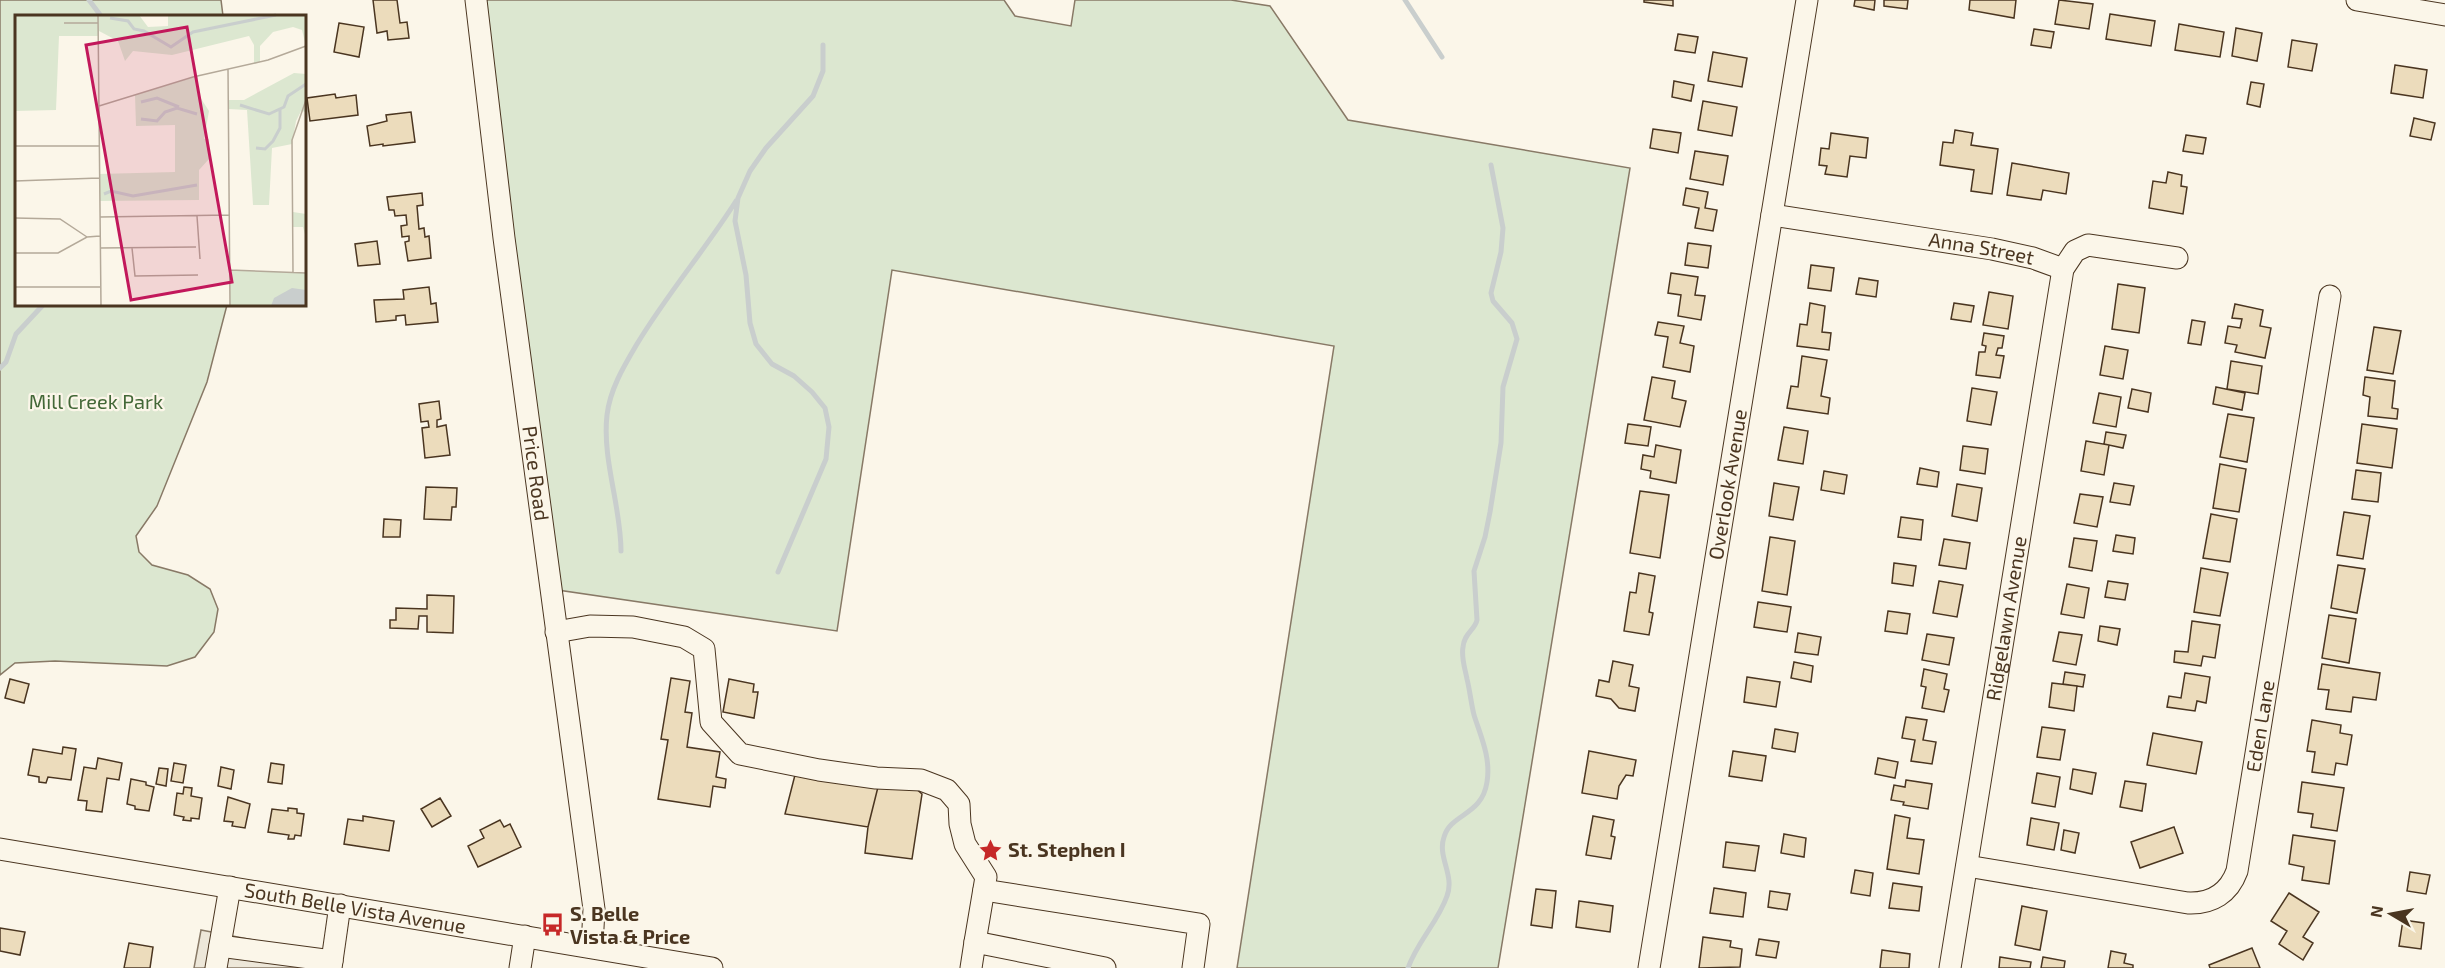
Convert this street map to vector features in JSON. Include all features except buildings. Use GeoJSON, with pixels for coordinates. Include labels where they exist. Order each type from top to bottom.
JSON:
{"type":"FeatureCollection","features":[{"type":"Feature","properties":{"kind":"street","name":"Price Road"},"geometry":{"type":"LineString","coordinates":[[476,0],[556,632],[594,909],[592,947]]}},
{"type":"Feature","properties":{"kind":"street","name":"Overlook Avenue"},"geometry":{"type":"LineString","coordinates":[[1649,968],[1807,0]]}},
{"type":"Feature","properties":{"kind":"street"},"geometry":{"type":"LineString","coordinates":[[2356,0],[2445,15]]}},
{"type":"Feature","properties":{"kind":"street","name":"Anna Street"},"geometry":{"type":"LineString","coordinates":[[1772,215],[1992,249],[2034,258],[2063,269]]}},
{"type":"Feature","properties":{"kind":"street"},"geometry":{"type":"LineString","coordinates":[[2063,269],[2075,251],[2088,245],[2177,258]]}},
{"type":"Feature","properties":{"kind":"street","name":"Ridgelawn Avenue"},"geometry":{"type":"LineString","coordinates":[[1950,968],[2063,269]]}},
{"type":"Feature","properties":{"kind":"street","name":"Eden Lane"},"geometry":{"type":"LineString","coordinates":[[1966,866],[2188,903],[2199,903],[2219,897],[2227,890],[2237,871],[2330,296]]}},
{"type":"Feature","properties":{"kind":"street"},"geometry":{"type":"LineString","coordinates":[[556,632],[590,626],[633,627],[684,637],[704,649],[711,722],[740,754],[819,770],[921,780],[947,790],[959,804],[960,824],[965,844],[986,877],[971,968]]}},
{"type":"Feature","properties":{"kind":"street","name":"South Belle Vista Avenue"},"geometry":{"type":"LineString","coordinates":[[0,849],[592,947],[638,962],[712,968]]}},
{"type":"Feature","properties":{"kind":"street"},"geometry":{"type":"LineString","coordinates":[[216,968],[230,887]]}},
{"type":"Feature","properties":{"kind":"street"},"geometry":{"type":"LineString","coordinates":[[984,890],[1199,924],[1193,968]]}},
{"type":"Feature","properties":{"kind":"street"},"geometry":{"type":"LineString","coordinates":[[220,946],[332,964],[340,905]]}},
{"type":"Feature","properties":{"kind":"street"},"geometry":{"type":"LineString","coordinates":[[520,968],[525,936]]}},
{"type":"Feature","properties":{"kind":"street"},"geometry":{"type":"LineString","coordinates":[[975,942],[1105,968]]}},
{"type":"Feature","properties":{"kind":"green space","name":"Mill Creek Park"},"geometry":{"type":"Polygon","coordinates":[[[0,0],[221,0],[223,15],[15,15],[15,306],[227,306],[207,382],[157,506],[136,536],[139,552],[152,565],[188,575],[210,589],[218,609],[214,632],[195,657],[167,666],[55,661],[15,663],[0,675],[0,0]]]}},
{"type":"Feature","properties":{"kind":"green space"},"geometry":{"type":"Polygon","coordinates":[[[476,0],[1004,0],[1015,16],[1071,26],[1075,0],[1231,0],[1270,6],[1348,120],[1630,168],[1498,968],[1237,968],[1334,346],[892,270],[837,631],[551,589],[476,0]]]}},
{"type":"Feature","properties":{"kind":"shaded area"},"geometry":{"type":"Polygon","coordinates":[[[201,930],[341,957],[339,968],[194,968],[201,930]]]}},
{"type":"Feature","properties":{"kind":"waterway"},"geometry":{"type":"LineString","coordinates":[[89,0],[100,15]]}},
{"type":"Feature","properties":{"kind":"waterway"},"geometry":{"type":"LineString","coordinates":[[1405,0],[1442,57]]}},
{"type":"Feature","properties":{"kind":"waterway"},"geometry":{"type":"LineString","coordinates":[[778,572],[826,459],[829,427],[825,408],[812,392],[794,376],[772,364],[756,344],[750,323],[746,275],[735,221],[738,198],[750,171],[766,148],[813,96],[823,71],[823,45]]}},
{"type":"Feature","properties":{"kind":"waterway"},"geometry":{"type":"LineString","coordinates":[[1408,968],[1447,896],[1449,881],[1442,844],[1444,837],[1453,823],[1479,802],[1484,793],[1488,773],[1488,764],[1473,710],[1463,651],[1465,638],[1477,620],[1474,571],[1485,537],[1501,443],[1503,387],[1517,339],[1512,323],[1493,301],[1491,293],[1501,252],[1503,228],[1491,165]]}},
{"type":"Feature","properties":{"kind":"waterway"},"geometry":{"type":"LineString","coordinates":[[621,551],[607,449],[607,415],[611,396],[637,344],[736,201]]}},
{"type":"Feature","properties":{"kind":"waterway"},"geometry":{"type":"LineString","coordinates":[[0,368],[6,362],[16,334],[42,306]]}},
{"type":"Feature","properties":{"kind":"place","name":"St. Stephen I"},"geometry":{"type":"Point","coordinates":[990,850]}},
{"type":"Feature","properties":{"kind":"place","name":"S. Belle Vista & Price"},"geometry":{"type":"Point","coordinates":[552,925]}}]}
